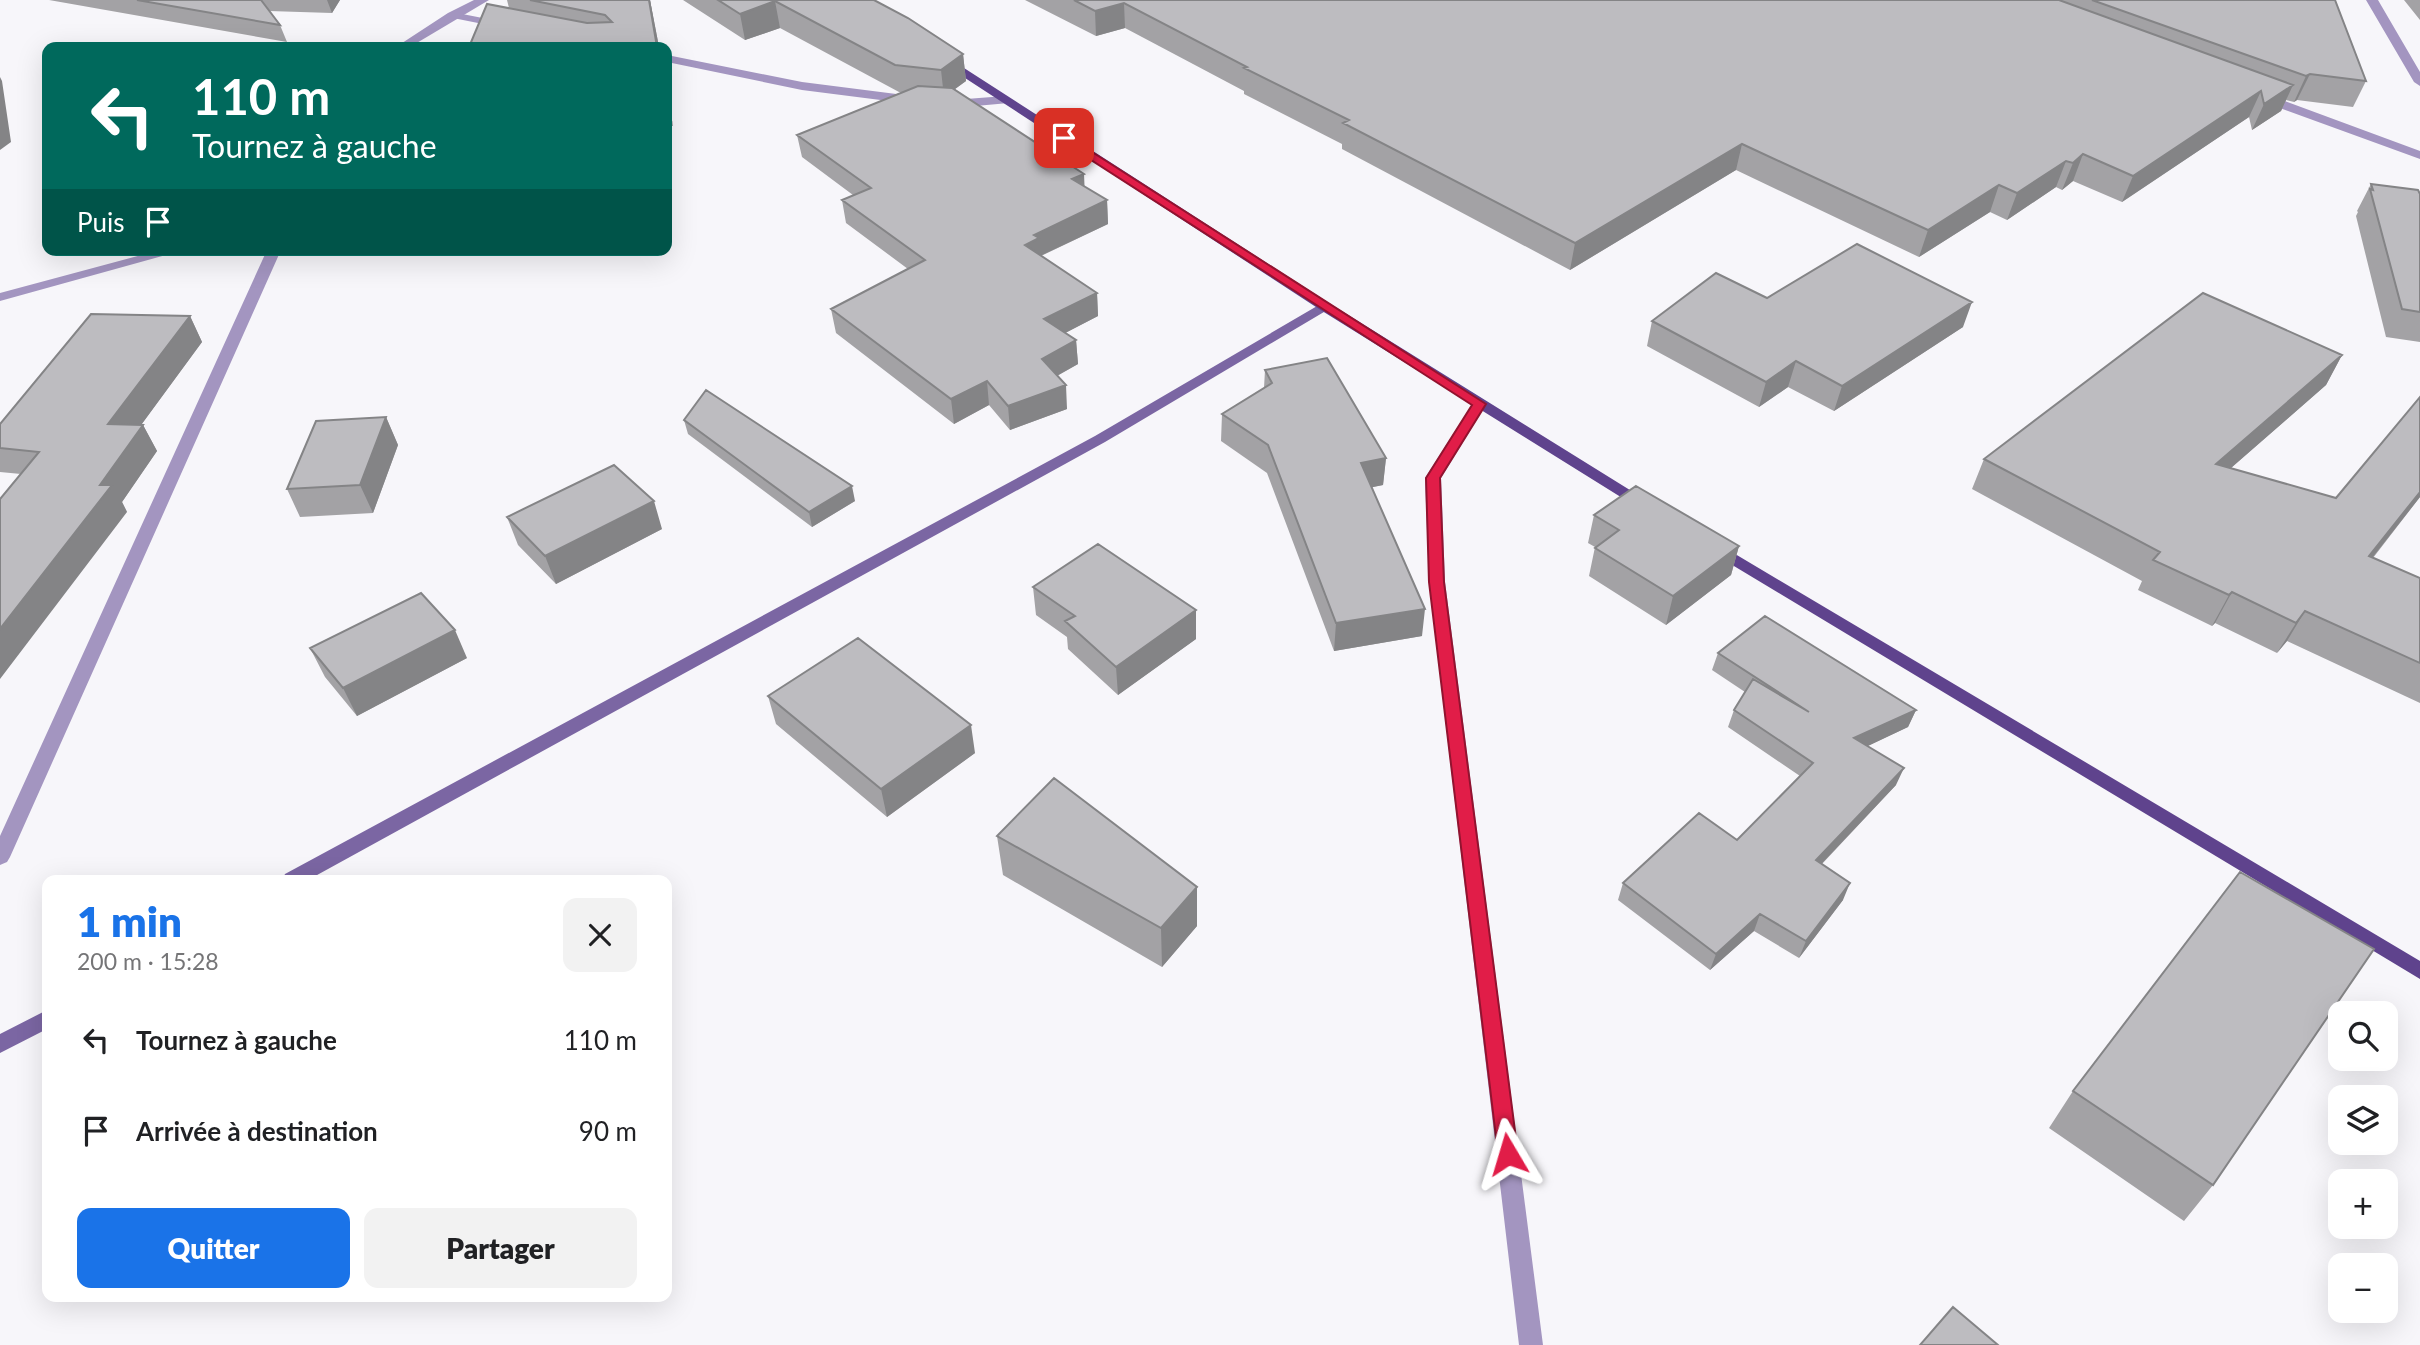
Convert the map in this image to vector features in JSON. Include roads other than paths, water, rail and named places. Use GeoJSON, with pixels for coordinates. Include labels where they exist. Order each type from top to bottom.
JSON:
{"type":"FeatureCollection","features":[{"type":"Feature","properties":{"kind":"main road"},"geometry":{"type":"LineString","coordinates":[[936,54],[1324,306],[1657,512]]}},
{"type":"Feature","properties":{"kind":"main road"},"geometry":{"type":"LineString","coordinates":[[301,875],[1100,439],[1324,306]]}},
{"type":"Feature","properties":{"kind":"main road"},"geometry":{"type":"LineString","coordinates":[[1705,540],[2420,971]]}},
{"type":"Feature","properties":{"kind":"main road"},"geometry":{"type":"LineString","coordinates":[[0,1044],[42,1022]]}},
{"type":"Feature","properties":{"kind":"street"},"geometry":{"type":"LineString","coordinates":[[410,42],[452,15],[483,0]]}},
{"type":"Feature","properties":{"kind":"street"},"geometry":{"type":"LineString","coordinates":[[2372,0],[2420,82]]}},
{"type":"Feature","properties":{"kind":"street"},"geometry":{"type":"LineString","coordinates":[[452,15],[518,28]]}},
{"type":"Feature","properties":{"kind":"street"},"geometry":{"type":"LineString","coordinates":[[672,60],[802,86],[920,101]]}},
{"type":"Feature","properties":{"kind":"street"},"geometry":{"type":"LineString","coordinates":[[2253,94],[2420,155]]}},
{"type":"Feature","properties":{"kind":"street"},"geometry":{"type":"LineString","coordinates":[[942,104],[1004,100]]}},
{"type":"Feature","properties":{"kind":"street"},"geometry":{"type":"LineString","coordinates":[[0,297],[154,256]]}},
{"type":"Feature","properties":{"kind":"street"},"geometry":{"type":"LineString","coordinates":[[0,857],[271,256]]}},
{"type":"Feature","properties":{"kind":"street"},"geometry":{"type":"LineString","coordinates":[[1480,404],[1433,478],[1437,582],[1531,1345]]}}]}
